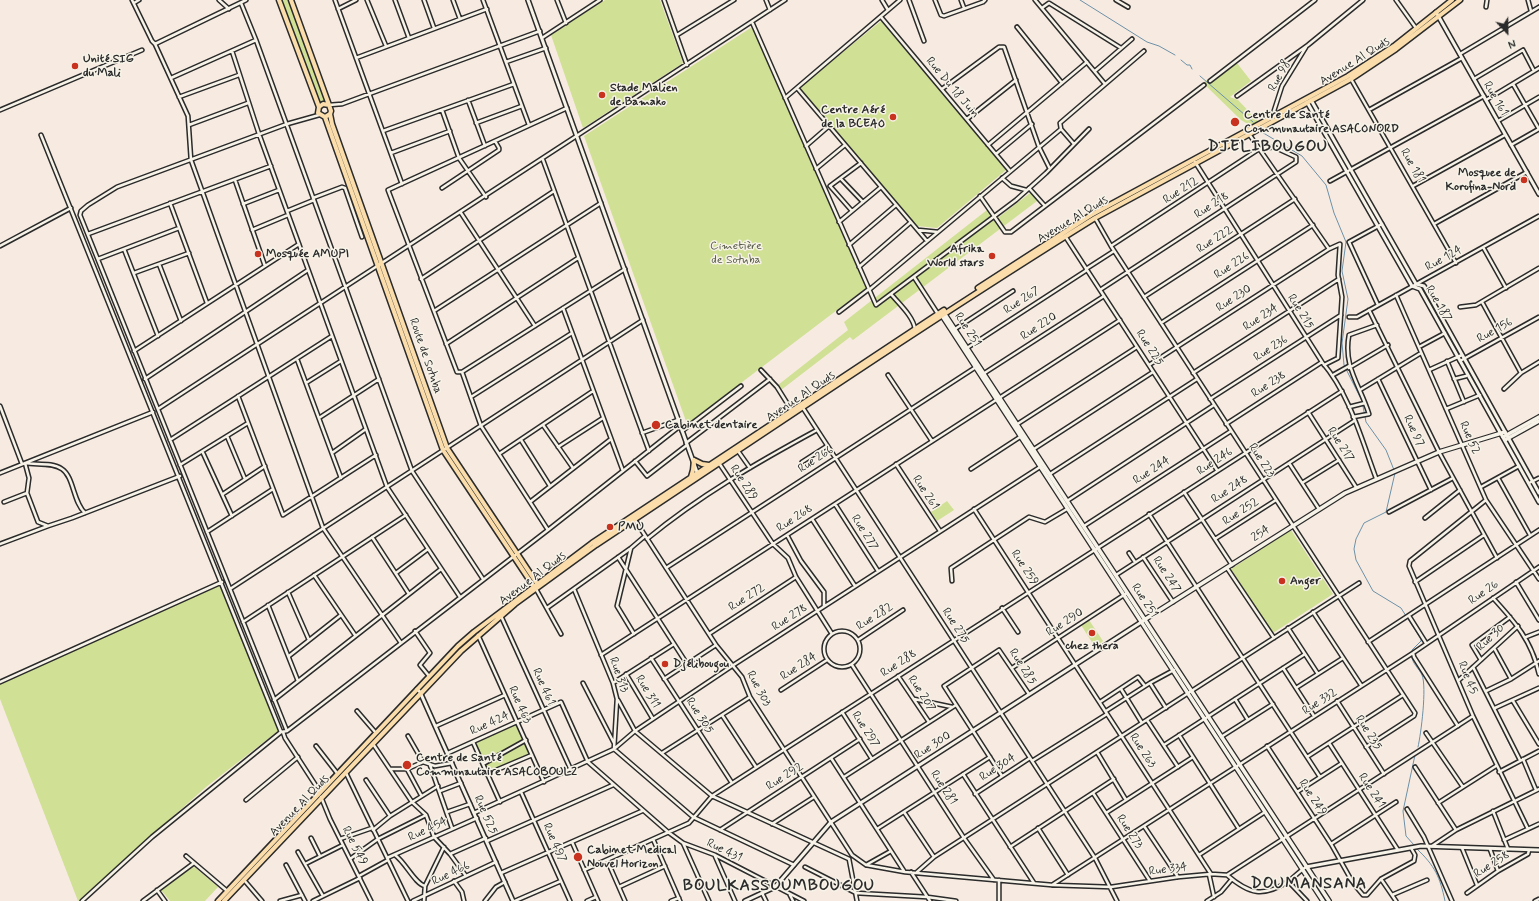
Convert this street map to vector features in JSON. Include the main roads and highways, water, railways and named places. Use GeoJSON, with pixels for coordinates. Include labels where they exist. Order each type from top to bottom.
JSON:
{"type":"FeatureCollection","features":[{"type":"Feature","properties":{"kind":"main road"},"geometry":{"type":"LineString","coordinates":[[279,0],[319,111],[325,117],[331,112]]}},
{"type":"Feature","properties":{"kind":"main road","name":"Route de Sotuba"},"geometry":{"type":"LineString","coordinates":[[292,0],[331,112],[332,124],[380,265],[445,449],[536,586]]}},
{"type":"Feature","properties":{"kind":"main road","name":"Avenue Al Quds"},"geometry":{"type":"LineString","coordinates":[[1260,125],[1272,117],[1351,79],[1396,49],[1452,0]]}},
{"type":"Feature","properties":{"kind":"main road","name":"Avenue Al Quds"},"geometry":{"type":"LineString","coordinates":[[536,586],[635,520],[698,475],[719,463],[941,313],[1094,216],[1308,100],[1361,68],[1416,28],[1460,0]]}},
{"type":"Feature","properties":{"kind":"main road"},"geometry":{"type":"LineString","coordinates":[[319,111],[323,104],[328,105]]}},
{"type":"Feature","properties":{"kind":"main road","name":"Route de Sotuba"},"geometry":{"type":"LineString","coordinates":[[325,117],[380,265]]}},
{"type":"Feature","properties":{"kind":"main road","name":"Avenue Al Quds"},"geometry":{"type":"LineString","coordinates":[[1194,161],[1253,129]]}},
{"type":"Feature","properties":{"kind":"main road","name":"Avenue Al Quds"},"geometry":{"type":"LineString","coordinates":[[218,901],[226,896],[243,880],[346,772],[419,690],[429,676],[458,646],[592,543],[690,478],[698,475],[709,465],[802,406],[941,313],[1065,236],[1094,216]]}},
{"type":"Feature","properties":{"kind":"main road","name":"Rue 251"},"geometry":{"type":"LineString","coordinates":[[941,313],[955,329],[984,374],[997,399]]}},
{"type":"Feature","properties":{"kind":"main road","name":"Rue 251"},"geometry":{"type":"LineString","coordinates":[[941,313],[1015,426],[1034,449],[1083,526],[1095,549]]}},
{"type":"Feature","properties":{"kind":"main road"},"geometry":{"type":"LineString","coordinates":[[1505,436],[1539,417]]}},
{"type":"Feature","properties":{"kind":"main road"},"geometry":{"type":"LineString","coordinates":[[1505,436],[1539,421]]}},
{"type":"Feature","properties":{"kind":"main road","name":"Rue 251"},"geometry":{"type":"LineString","coordinates":[[1015,426],[1020,437],[1067,509],[1114,577],[1127,593],[1172,671],[1217,740],[1283,839],[1329,901]]}},
{"type":"Feature","properties":{"kind":"main road","name":"254"},"geometry":{"type":"LineString","coordinates":[[1143,621],[1356,487],[1417,460],[1462,444],[1505,436]]}},
{"type":"Feature","properties":{"kind":"main road"},"geometry":{"type":"LineString","coordinates":[[690,478],[694,470],[694,460],[702,464],[709,465]]}},
{"type":"Feature","properties":{"kind":"main road","name":"Rue 251"},"geometry":{"type":"LineString","coordinates":[[1114,577],[1123,596],[1143,621],[1177,669],[1269,809],[1323,900]]}},
{"type":"Feature","properties":{"kind":"main road","name":"Avenue Al Quds"},"geometry":{"type":"LineString","coordinates":[[226,896],[376,733],[419,690],[500,614]]}},
{"type":"Feature","properties":{"kind":"main road"},"geometry":{"type":"LineString","coordinates":[[226,896],[231,901]]}},
{"type":"Feature","properties":{"kind":"waterway"},"geometry":{"type":"LineString","coordinates":[[1080,0],[1147,42],[1159,46],[1175,55]]}},
{"type":"Feature","properties":{"kind":"waterway"},"geometry":{"type":"LineString","coordinates":[[1181,60],[1187,65],[1190,65],[1192,69]]}},
{"type":"Feature","properties":{"kind":"waterway"},"geometry":{"type":"LineString","coordinates":[[1200,76],[1253,122]]}},
{"type":"Feature","properties":{"kind":"waterway"},"geometry":{"type":"LineString","coordinates":[[1260,131],[1302,156],[1326,185],[1334,213],[1346,242],[1342,271],[1348,299],[1342,343],[1344,365],[1362,401],[1366,422],[1386,450],[1394,470]]}},
{"type":"Feature","properties":{"kind":"waterway"},"geometry":{"type":"LineString","coordinates":[[1395,473],[1386,512],[1364,523],[1356,539],[1354,549],[1356,560],[1373,591],[1401,608],[1406,616]]}},
{"type":"Feature","properties":{"kind":"waterway"},"geometry":{"type":"LineString","coordinates":[[1408,619],[1421,639],[1421,641],[1412,650]]}},
{"type":"Feature","properties":{"kind":"waterway"},"geometry":{"type":"LineString","coordinates":[[1412,656],[1413,661],[1422,675],[1424,689],[1421,732],[1418,747]]}},
{"type":"Feature","properties":{"kind":"waterway"},"geometry":{"type":"LineString","coordinates":[[1503,731],[1512,749]]}},
{"type":"Feature","properties":{"kind":"waterway"},"geometry":{"type":"LineString","coordinates":[[1414,845],[1406,836],[1403,811],[1415,755]]}},
{"type":"Feature","properties":{"kind":"waterway"},"geometry":{"type":"LineString","coordinates":[[1417,849],[1436,872],[1445,901]]}},
{"type":"Feature","properties":{"kind":"place","name":"Unité SIG du Mali"},"geometry":{"type":"Point","coordinates":[75,66]}},
{"type":"Feature","properties":{"kind":"place","name":"Stade Malien de Bamako"},"geometry":{"type":"Point","coordinates":[602,95]}},
{"type":"Feature","properties":{"kind":"place","name":"Centre Aéré de la BCEAO"},"geometry":{"type":"Point","coordinates":[893,117]}},
{"type":"Feature","properties":{"kind":"place","name":"Centre de Santé Communautaire ASACONORD"},"geometry":{"type":"Point","coordinates":[1235,122]}},
{"type":"Feature","properties":{"kind":"place","name":"Mosquee de Korofina-Nord"},"geometry":{"type":"Point","coordinates":[1524,180]}},
{"type":"Feature","properties":{"kind":"place","name":"Mosquée AMUPI"},"geometry":{"type":"Point","coordinates":[258,254]}},
{"type":"Feature","properties":{"kind":"place","name":"Afrika World stars"},"geometry":{"type":"Point","coordinates":[992,256]}},
{"type":"Feature","properties":{"kind":"place","name":"Cabinet dentaire"},"geometry":{"type":"Point","coordinates":[656,425]}},
{"type":"Feature","properties":{"kind":"place","name":"PMU"},"geometry":{"type":"Point","coordinates":[610,527]}},
{"type":"Feature","properties":{"kind":"place","name":"Anger"},"geometry":{"type":"Point","coordinates":[1282,581]}},
{"type":"Feature","properties":{"kind":"place","name":"chez thera"},"geometry":{"type":"Point","coordinates":[1092,633]}},
{"type":"Feature","properties":{"kind":"place","name":"Djélibougou"},"geometry":{"type":"Point","coordinates":[665,664]}},
{"type":"Feature","properties":{"kind":"place","name":"Centre de Santé Communautaire ASACOBOUL2"},"geometry":{"type":"Point","coordinates":[407,765]}},
{"type":"Feature","properties":{"kind":"place","name":"Cabinet Medical Nouvel Horizon"},"geometry":{"type":"Point","coordinates":[578,857]}},
{"type":"Feature","properties":{"kind":"district","name":"DJELIBOUGOU"},"geometry":{"type":"Point","coordinates":[1268,148]}},
{"type":"Feature","properties":{"kind":"district","name":"DOUMANSANA"},"geometry":{"type":"Point","coordinates":[1309,885]}},
{"type":"Feature","properties":{"kind":"district","name":"BOULKASSOUMBOUGOU"},"geometry":{"type":"Point","coordinates":[779,887]}},
{"type":"Feature","properties":{"kind":"park label","name":"Cimetière de Sotuba"},"geometry":{"type":"Point","coordinates":[736,253]}}]}
